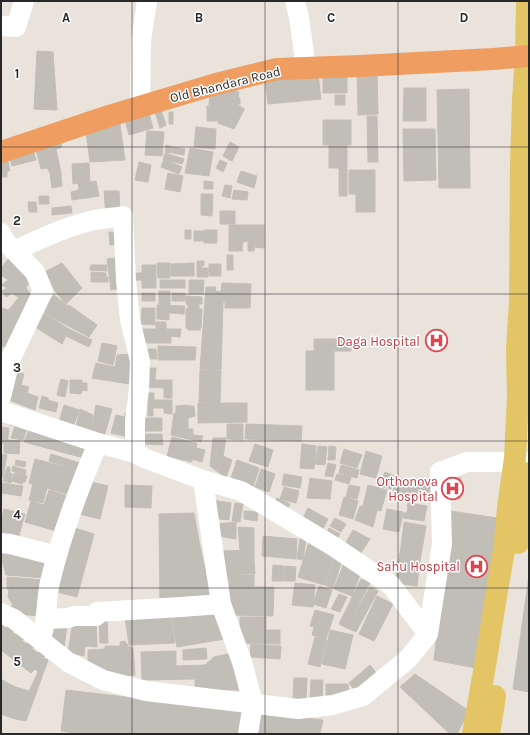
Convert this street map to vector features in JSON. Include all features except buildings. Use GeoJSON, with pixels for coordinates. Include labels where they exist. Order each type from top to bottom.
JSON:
{"type":"FeatureCollection","features":[{"type":"Feature","properties":{"kind":"highway","name":"Old Bhandara Road"},"geometry":{"type":"LineString","coordinates":[[1,152],[216,84],[276,69],[391,65],[528,57]]}},
{"type":"Feature","properties":{"kind":"main road"},"geometry":{"type":"LineString","coordinates":[[489,734],[524,466],[518,396],[517,349],[525,152],[523,100],[528,57],[527,1]]}},
{"type":"Feature","properties":{"kind":"main road"},"geometry":{"type":"LineString","coordinates":[[473,734],[504,550],[508,508],[524,466]]}},
{"type":"Feature","properties":{"kind":"street"},"geometry":{"type":"LineString","coordinates":[[1,26],[16,27],[24,1]]}},
{"type":"Feature","properties":{"kind":"street"},"geometry":{"type":"LineString","coordinates":[[140,107],[141,41],[147,1]]}},
{"type":"Feature","properties":{"kind":"street"},"geometry":{"type":"LineString","coordinates":[[295,1],[299,17],[306,68]]}},
{"type":"Feature","properties":{"kind":"street"},"geometry":{"type":"LineString","coordinates":[[14,251],[68,228],[95,220],[123,216],[126,280],[130,320],[140,361],[139,389],[135,421],[135,454]]}},
{"type":"Feature","properties":{"kind":"street"},"geometry":{"type":"LineString","coordinates":[[1,233],[4,240],[35,272],[43,291],[10,360],[1,397]]}},
{"type":"Feature","properties":{"kind":"street"},"geometry":{"type":"LineString","coordinates":[[1,411],[135,454],[204,480],[241,491],[333,546],[391,585],[428,634]]}},
{"type":"Feature","properties":{"kind":"street"},"geometry":{"type":"LineString","coordinates":[[43,631],[49,584],[57,556],[78,490],[98,443]]}},
{"type":"Feature","properties":{"kind":"street"},"geometry":{"type":"LineString","coordinates":[[1,613],[43,631],[68,662],[103,680],[146,691],[298,709],[333,705],[363,696],[409,658],[428,634],[442,544],[440,472],[467,462],[524,466]]}},
{"type":"Feature","properties":{"kind":"street"},"geometry":{"type":"LineString","coordinates":[[204,480],[221,604],[242,662],[253,704],[248,734]]}},
{"type":"Feature","properties":{"kind":"street"},"geometry":{"type":"LineString","coordinates":[[1,543],[57,556]]}},
{"type":"Feature","properties":{"kind":"street"},"geometry":{"type":"LineString","coordinates":[[43,631],[47,619],[68,618],[74,616],[96,616],[97,612],[221,604]]}},
{"type":"Feature","properties":{"kind":"place","name":"Daga Hospital"},"geometry":{"type":"Point","coordinates":[436,341]}},
{"type":"Feature","properties":{"kind":"place","name":"Orthonova Hospital"},"geometry":{"type":"Point","coordinates":[453,488]}},
{"type":"Feature","properties":{"kind":"place","name":"Sahu Hospital"},"geometry":{"type":"Point","coordinates":[476,566]}}]}
